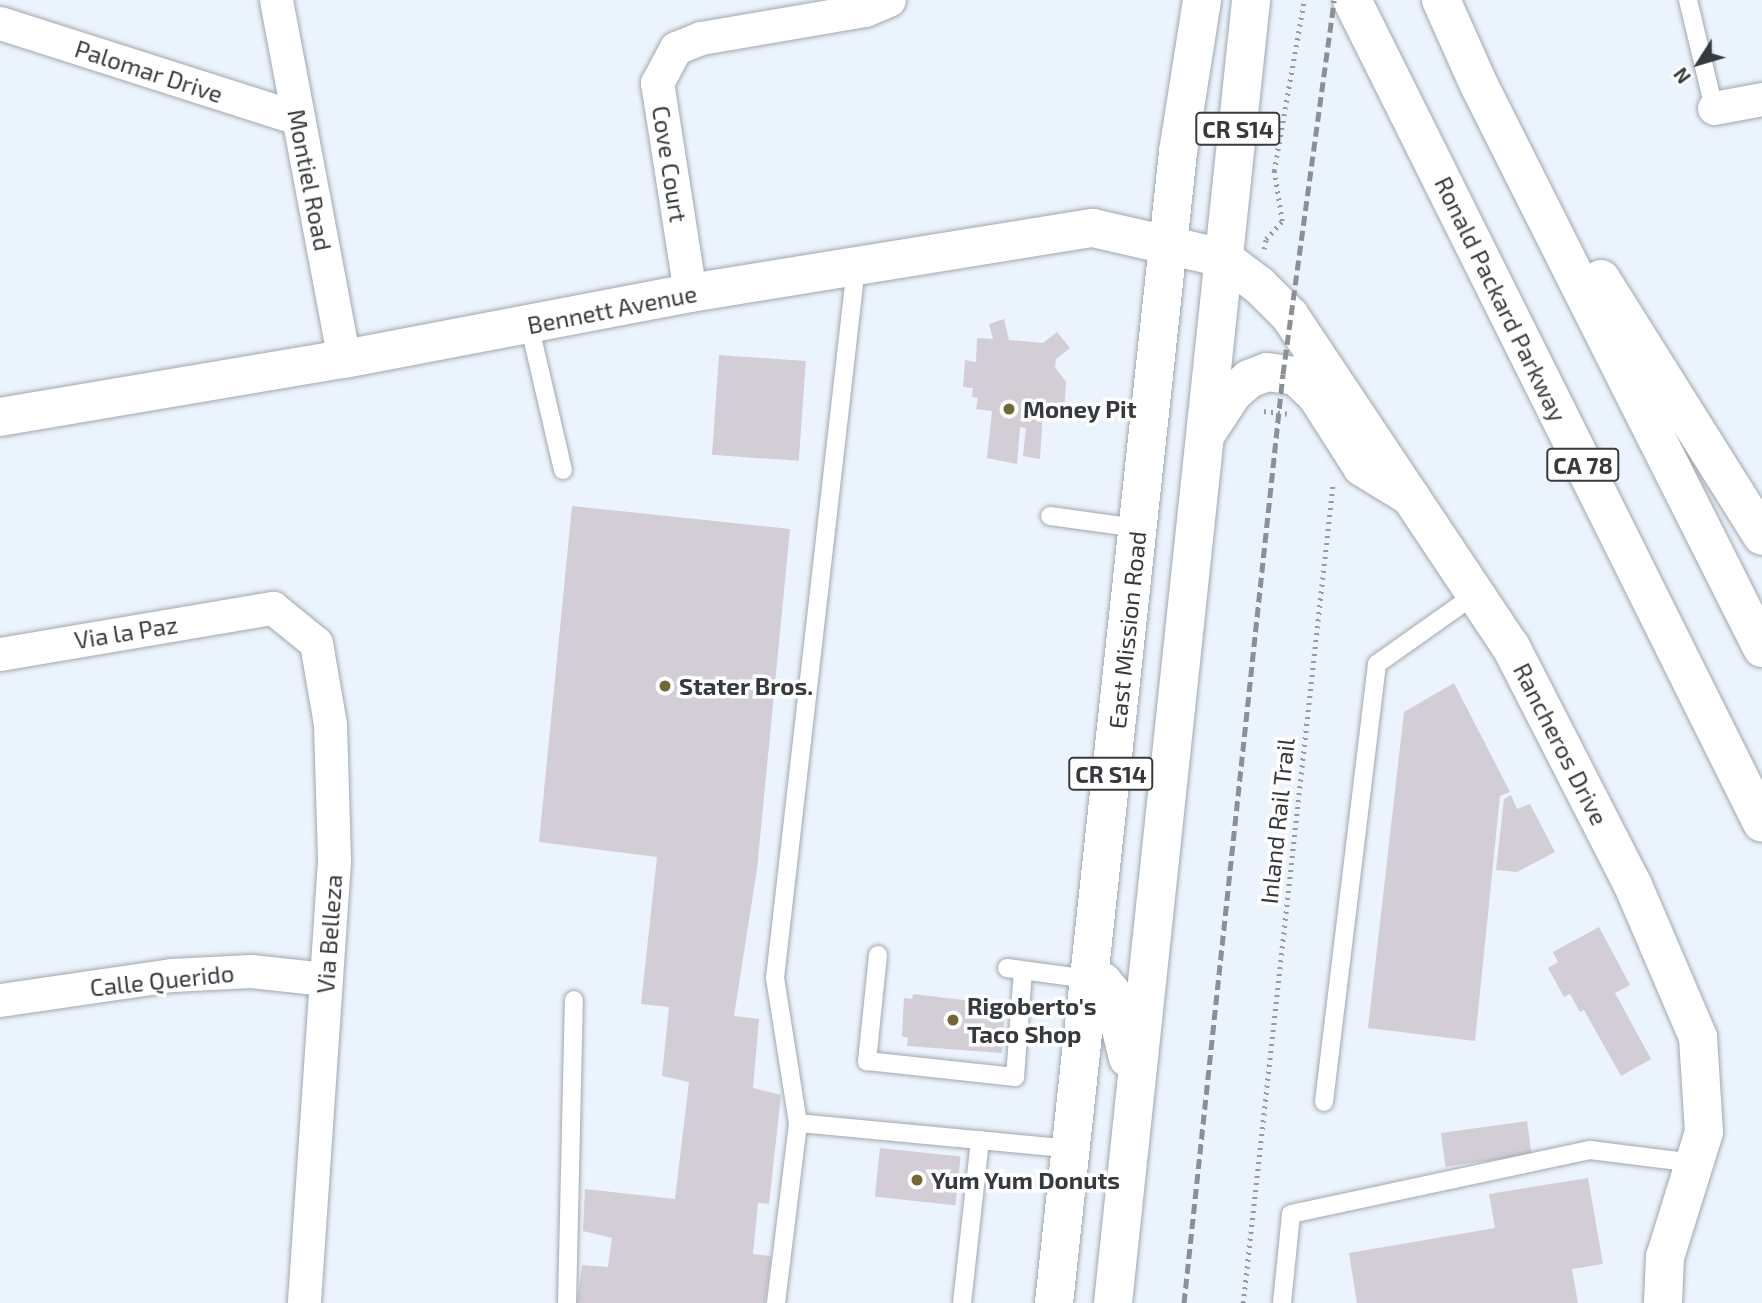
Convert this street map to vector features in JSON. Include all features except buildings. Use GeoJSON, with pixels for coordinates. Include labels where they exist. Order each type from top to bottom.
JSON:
{"type":"FeatureCollection","features":[{"type":"Feature","properties":{"kind":"main road","name":"East Mission Road"},"geometry":{"type":"LineString","coordinates":[[1054,1303],[1178,152],[1202,0]]}},
{"type":"Feature","properties":{"kind":"main road","name":"CR S14"},"geometry":{"type":"LineString","coordinates":[[1113,1303],[1251,0]]}},
{"type":"Feature","properties":{"kind":"main road","name":"Ronald Packard Parkway"},"geometry":{"type":"LineString","coordinates":[[1352,0],[1762,823]]}},
{"type":"Feature","properties":{"kind":"main road","name":"CA 78"},"geometry":{"type":"LineString","coordinates":[[1441,0],[1480,87],[1762,648]]}},
{"type":"Feature","properties":{"kind":"main road"},"geometry":{"type":"LineString","coordinates":[[1480,87],[1762,536]]}},
{"type":"Feature","properties":{"kind":"main road","name":"Bennett Avenue"},"geometry":{"type":"LineString","coordinates":[[0,417],[344,359],[690,293],[1093,228],[1223,258]]}},
{"type":"Feature","properties":{"kind":"main road","name":"Rancheros Drive"},"geometry":{"type":"LineString","coordinates":[[1223,258],[1260,286],[1290,316],[1511,647],[1632,883],[1698,1037],[1704,1132],[1665,1257],[1663,1303]]}},
{"type":"Feature","properties":{"kind":"main road"},"geometry":{"type":"LineString","coordinates":[[1205,436],[1233,393],[1249,379],[1267,372],[1296,376],[1316,395],[1362,467],[1411,497]]}},
{"type":"Feature","properties":{"kind":"main road"},"geometry":{"type":"LineString","coordinates":[[1088,979],[1103,982],[1112,993],[1136,1094]]}},
{"type":"Feature","properties":{"kind":"street","name":"Montiel Road"},"geometry":{"type":"LineString","coordinates":[[276,0],[344,359]]}},
{"type":"Feature","properties":{"kind":"street","name":"Cove Court"},"geometry":{"type":"LineString","coordinates":[[690,293],[657,83],[676,48],[701,38],[866,10],[889,0]]}},
{"type":"Feature","properties":{"kind":"street","name":"Palomar Drive"},"geometry":{"type":"LineString","coordinates":[[0,23],[298,118]]}},
{"type":"Feature","properties":{"kind":"street"},"geometry":{"type":"LineString","coordinates":[[1714,108],[1762,99]]}},
{"type":"Feature","properties":{"kind":"street","name":"Via Belleza"},"geometry":{"type":"LineString","coordinates":[[252,611],[273,608],[316,643],[330,724],[334,861],[304,1303]]}},
{"type":"Feature","properties":{"kind":"street","name":"Via la Paz"},"geometry":{"type":"LineString","coordinates":[[0,653],[252,611]]}},
{"type":"Feature","properties":{"kind":"street","name":"Calle Querido"},"geometry":{"type":"LineString","coordinates":[[0,1000],[171,975],[251,971],[325,979]]}},
{"type":"Feature","properties":{"kind":"lane"},"geometry":{"type":"LineString","coordinates":[[1688,0],[1714,108]]}},
{"type":"Feature","properties":{"kind":"lane"},"geometry":{"type":"LineString","coordinates":[[776,1303],[798,1123],[775,978],[856,267]]}},
{"type":"Feature","properties":{"kind":"lane"},"geometry":{"type":"LineString","coordinates":[[529,324],[563,470]]}},
{"type":"Feature","properties":{"kind":"lane"},"geometry":{"type":"LineString","coordinates":[[1050,516],[1138,528]]}},
{"type":"Feature","properties":{"kind":"lane"},"geometry":{"type":"LineString","coordinates":[[1324,1102],[1377,664],[1476,594]]}},
{"type":"Feature","properties":{"kind":"lane"},"geometry":{"type":"LineString","coordinates":[[878,955],[867,1061],[1015,1077],[1015,969],[1088,979]]}},
{"type":"Feature","properties":{"kind":"lane"},"geometry":{"type":"LineString","coordinates":[[567,1303],[574,1000]]}},
{"type":"Feature","properties":{"kind":"lane"},"geometry":{"type":"LineString","coordinates":[[798,1123],[1071,1149]]}},
{"type":"Feature","properties":{"kind":"lane"},"geometry":{"type":"LineString","coordinates":[[962,1303],[980,1140]]}},
{"type":"Feature","properties":{"kind":"lane"},"geometry":{"type":"LineString","coordinates":[[1282,1303],[1291,1214],[1590,1150],[1694,1163]]}},
{"type":"Feature","properties":{"kind":"path"},"geometry":{"type":"LineString","coordinates":[[1266,239],[1282,221],[1274,171],[1304,0]]}},
{"type":"Feature","properties":{"kind":"path"},"geometry":{"type":"LineString","coordinates":[[1253,407],[1294,414]]}},
{"type":"Feature","properties":{"kind":"path","name":"Inland Rail Trail"},"geometry":{"type":"LineString","coordinates":[[1243,1303],[1334,475]]}},
{"type":"Feature","properties":{"kind":"railway"},"geometry":{"type":"LineString","coordinates":[[1184,1303],[1283,374],[1334,0]]}},
{"type":"Feature","properties":{"kind":"place","name":"Money Pit"},"geometry":{"type":"Point","coordinates":[1009,409]}},
{"type":"Feature","properties":{"kind":"place","name":"Stater Bros."},"geometry":{"type":"Point","coordinates":[665,686]}},
{"type":"Feature","properties":{"kind":"place","name":"Rigoberto's Taco Shop"},"geometry":{"type":"Point","coordinates":[953,1020]}},
{"type":"Feature","properties":{"kind":"place","name":"Yum Yum Donuts"},"geometry":{"type":"Point","coordinates":[917,1180]}}]}
